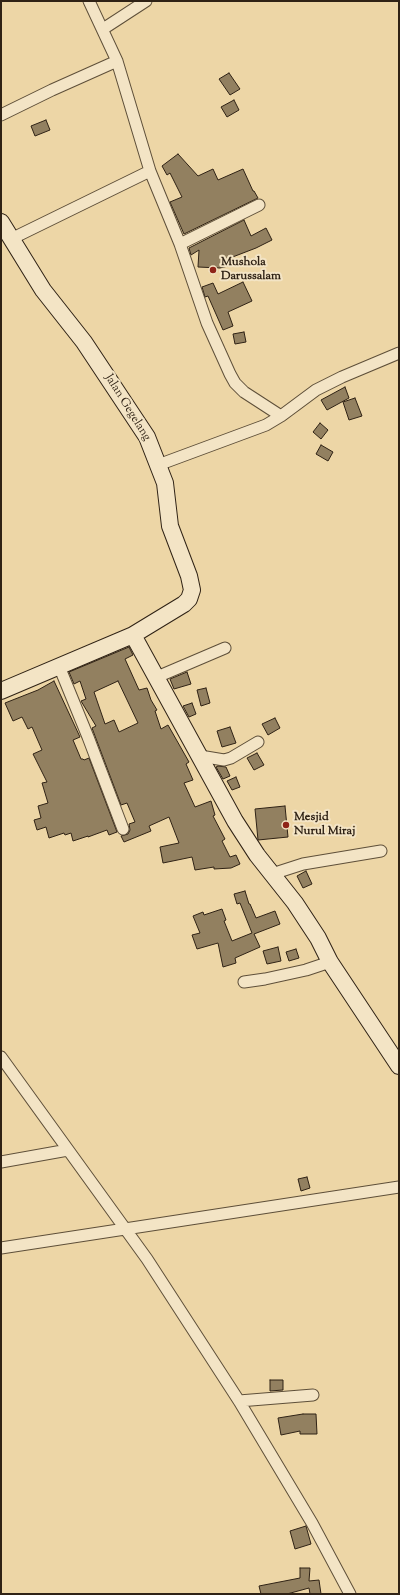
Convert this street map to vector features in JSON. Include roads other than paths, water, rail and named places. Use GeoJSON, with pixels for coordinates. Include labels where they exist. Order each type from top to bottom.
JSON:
{"type":"FeatureCollection","features":[{"type":"Feature","properties":{"kind":"street"},"geometry":{"type":"LineString","coordinates":[[89,1],[117,61],[150,171],[180,244],[207,323],[234,383],[244,392],[281,416]]}},
{"type":"Feature","properties":{"kind":"street"},"geometry":{"type":"LineString","coordinates":[[103,29],[146,1]]}},
{"type":"Feature","properties":{"kind":"street"},"geometry":{"type":"LineString","coordinates":[[1,115],[117,61]]}},
{"type":"Feature","properties":{"kind":"street"},"geometry":{"type":"LineString","coordinates":[[11,239],[150,171]]}},
{"type":"Feature","properties":{"kind":"street"},"geometry":{"type":"LineString","coordinates":[[180,244],[260,205]]}},
{"type":"Feature","properties":{"kind":"street","name":"Jalan Gegelang"},"geometry":{"type":"LineString","coordinates":[[1,222],[44,290],[84,342],[143,430],[165,483],[172,534],[189,576],[192,590],[189,599],[184,604],[133,635],[1,691]]}},
{"type":"Feature","properties":{"kind":"street"},"geometry":{"type":"LineString","coordinates":[[158,465],[266,425],[281,416],[316,390],[342,377],[399,354]]}},
{"type":"Feature","properties":{"kind":"street"},"geometry":{"type":"LineString","coordinates":[[133,635],[235,821],[257,855],[295,903],[318,938],[330,962],[399,1066]]}},
{"type":"Feature","properties":{"kind":"street"},"geometry":{"type":"LineString","coordinates":[[157,677],[225,648]]}},
{"type":"Feature","properties":{"kind":"street"},"geometry":{"type":"LineString","coordinates":[[59,666],[123,829]]}},
{"type":"Feature","properties":{"kind":"street"},"geometry":{"type":"LineString","coordinates":[[200,756],[224,760],[231,758],[258,742]]}},
{"type":"Feature","properties":{"kind":"street"},"geometry":{"type":"LineString","coordinates":[[272,874],[304,864],[381,851]]}},
{"type":"Feature","properties":{"kind":"street"},"geometry":{"type":"LineString","coordinates":[[244,982],[306,970],[330,962]]}},
{"type":"Feature","properties":{"kind":"street"},"geometry":{"type":"LineString","coordinates":[[1,1057],[126,1229],[238,1401],[312,1523],[350,1594]]}},
{"type":"Feature","properties":{"kind":"street"},"geometry":{"type":"LineString","coordinates":[[1,1162],[68,1150]]}},
{"type":"Feature","properties":{"kind":"street"},"geometry":{"type":"LineString","coordinates":[[1,1248],[399,1187]]}},
{"type":"Feature","properties":{"kind":"street"},"geometry":{"type":"LineString","coordinates":[[238,1401],[313,1395]]}},
{"type":"Feature","properties":{"kind":"place","name":"Mushola Darussalam"},"geometry":{"type":"Point","coordinates":[213,270]}},
{"type":"Feature","properties":{"kind":"place","name":"Mesjid Nurul Miraj"},"geometry":{"type":"Point","coordinates":[286,825]}}]}
